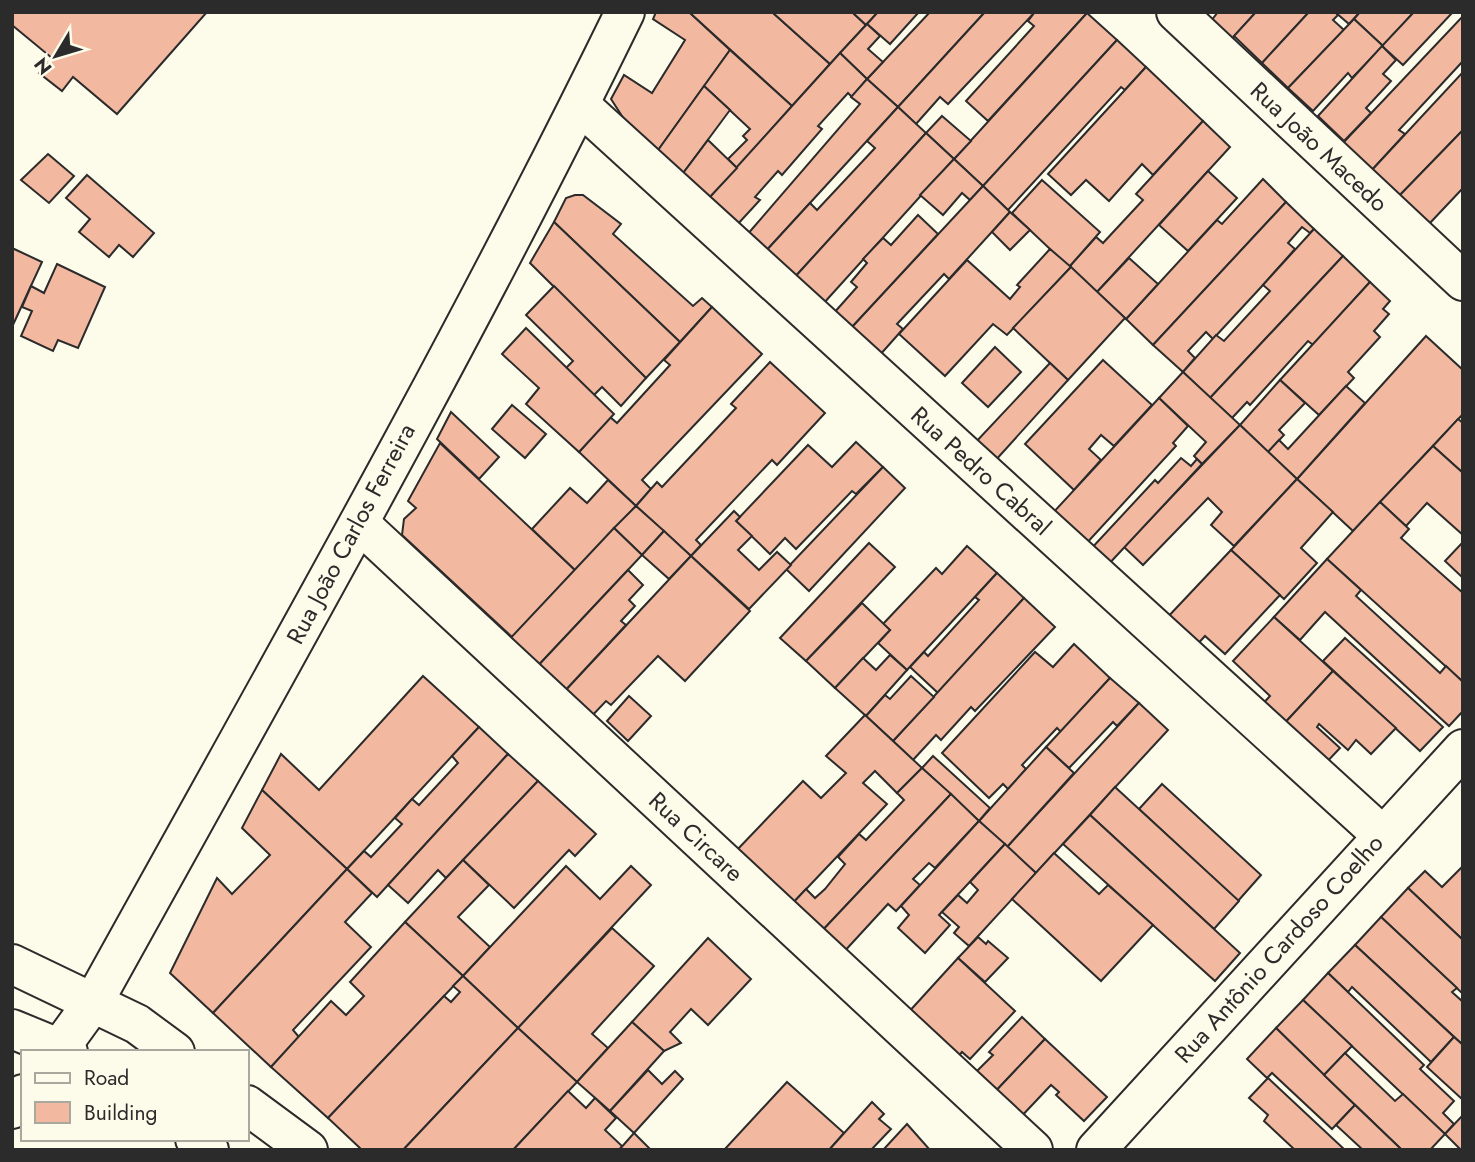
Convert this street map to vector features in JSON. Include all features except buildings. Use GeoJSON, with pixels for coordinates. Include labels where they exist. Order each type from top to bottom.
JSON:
{"type":"FeatureCollection","features":[{"type":"Feature","properties":{"kind":"street","name":"Rua João Carlos Ferreira"},"geometry":{"type":"LineString","coordinates":[[62,1050],[94,1001],[359,523],[579,105],[625,12]]}},
{"type":"Feature","properties":{"kind":"street","name":"Rua João Macedo"},"geometry":{"type":"LineString","coordinates":[[1176,12],[1463,281]]}},
{"type":"Feature","properties":{"kind":"street","name":"Rua Pedro Cabral"},"geometry":{"type":"LineString","coordinates":[[579,105],[1383,836]]}},
{"type":"Feature","properties":{"kind":"street","name":"Rua Circare"},"geometry":{"type":"LineString","coordinates":[[359,523],[1033,1150]]}},
{"type":"Feature","properties":{"kind":"street","name":"Rua Antônio Cardoso Coelho"},"geometry":{"type":"LineString","coordinates":[[1096,1150],[1463,749]]}},
{"type":"Feature","properties":{"kind":"street"},"geometry":{"type":"LineString","coordinates":[[12,964],[94,1001],[137,1024],[172,1050]]}},
{"type":"Feature","properties":{"kind":"street"},"geometry":{"type":"LineString","coordinates":[[12,1029],[62,1050]]}},
{"type":"Feature","properties":{"kind":"street"},"geometry":{"type":"LineString","coordinates":[[248,1106],[308,1150]]}}]}
